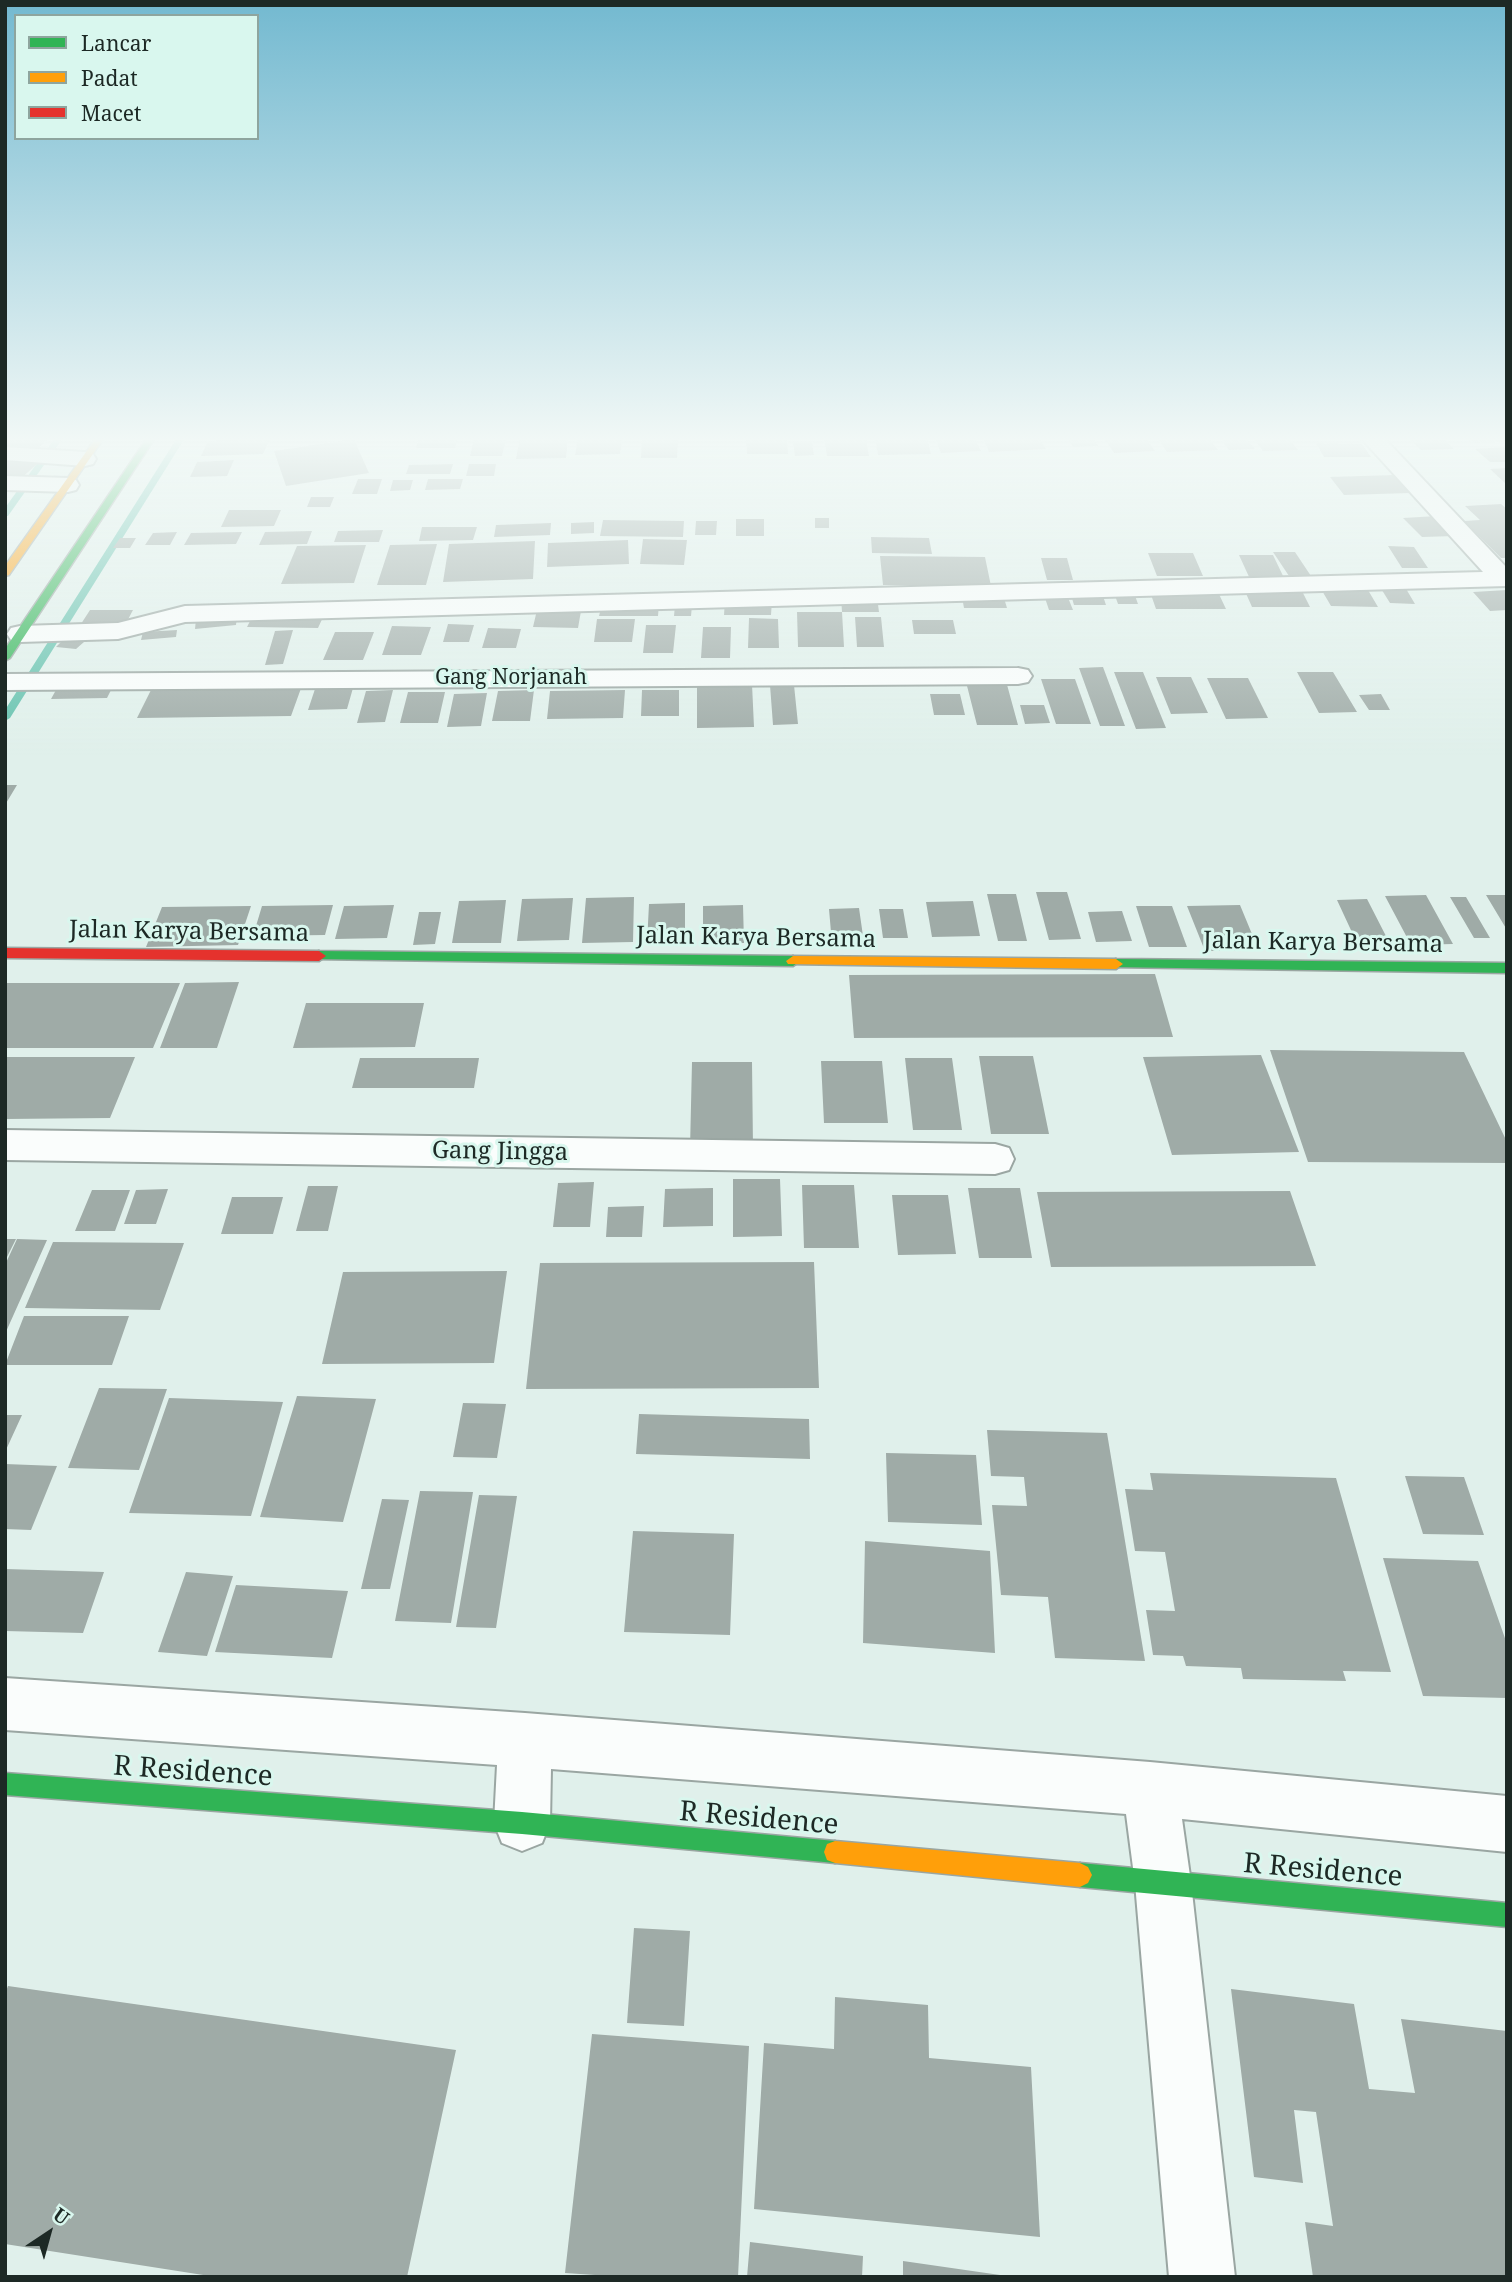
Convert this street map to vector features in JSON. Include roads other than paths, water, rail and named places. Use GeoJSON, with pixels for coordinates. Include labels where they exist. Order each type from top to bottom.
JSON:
{"type":"FeatureCollection","features":[{"type":"Feature","properties":{"kind":"main road"},"geometry":{"type":"LineString","coordinates":[[5,573],[25,544]]}},
{"type":"Feature","properties":{"kind":"main road"},"geometry":{"type":"LineString","coordinates":[[5,658],[80,544]]}},
{"type":"Feature","properties":{"kind":"main road","name":"Jalan Karya Bersama"},"geometry":{"type":"LineString","coordinates":[[5,953],[1507,968]]}},
{"type":"Feature","properties":{"kind":"main road","name":"R Residence"},"geometry":{"type":"LineString","coordinates":[[5,1784],[522,1823],[1507,1915]]}},
{"type":"Feature","properties":{"kind":"street"},"geometry":{"type":"LineString","coordinates":[[1472,544],[1505,579]]}},
{"type":"Feature","properties":{"kind":"street"},"geometry":{"type":"LineString","coordinates":[[20,634],[118,631],[185,614],[1505,579]]}},
{"type":"Feature","properties":{"kind":"street","name":"Gang Norjanah"},"geometry":{"type":"LineString","coordinates":[[23,682],[1018,676]]}},
{"type":"Feature","properties":{"kind":"street","name":"Gang Jingga"},"geometry":{"type":"LineString","coordinates":[[5,1145],[995,1159]]}},
{"type":"Feature","properties":{"kind":"street"},"geometry":{"type":"LineString","coordinates":[[5,1704],[525,1740],[1150,1789],[1507,1824]]}},
{"type":"Feature","properties":{"kind":"street"},"geometry":{"type":"LineString","coordinates":[[522,1823],[525,1740]]}},
{"type":"Feature","properties":{"kind":"street"},"geometry":{"type":"LineString","coordinates":[[1150,1789],[1163,1883],[1202,2277]]}},
{"type":"Feature","properties":{"kind":"waterway"},"geometry":{"type":"LineString","coordinates":[[5,718],[114,544]]}}]}
